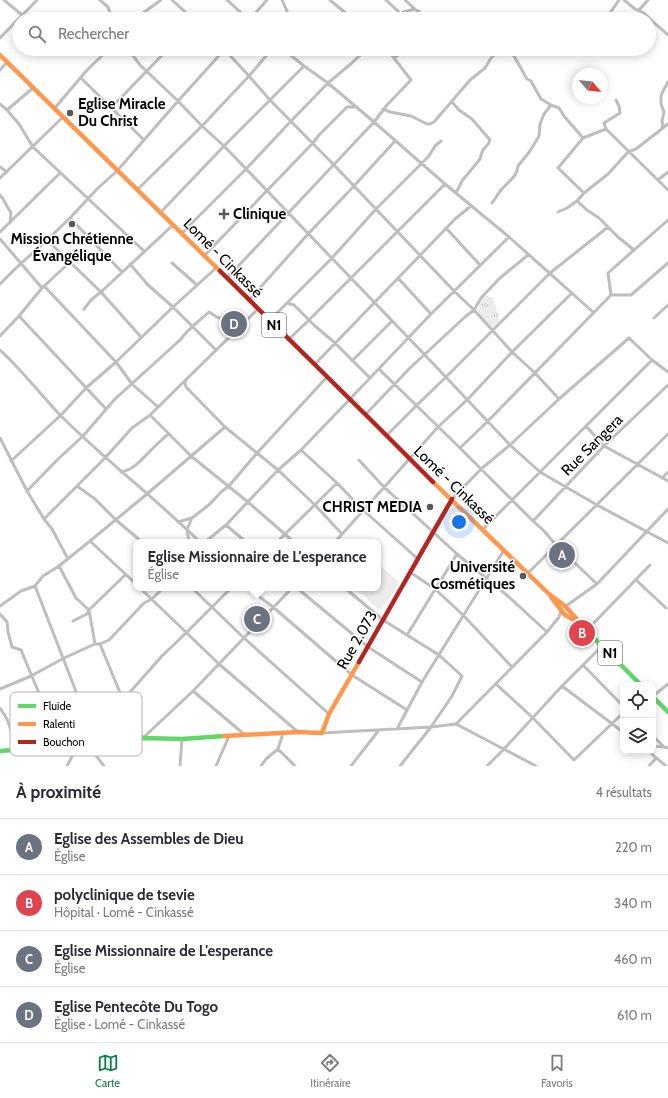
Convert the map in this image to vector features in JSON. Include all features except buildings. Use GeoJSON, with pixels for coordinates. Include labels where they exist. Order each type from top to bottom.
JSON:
{"type":"FeatureCollection","features":[{"type":"Feature","properties":{"kind":"main road","name":"Lomé - Cinkassé"},"geometry":{"type":"LineString","coordinates":[[0,55],[288,340],[328,376],[410,459],[528,573],[549,594],[563,613],[578,622]]}},
{"type":"Feature","properties":{"kind":"main road","name":"Rue 2.073"},"geometry":{"type":"LineString","coordinates":[[322,733],[329,714],[452,499]]}},
{"type":"Feature","properties":{"kind":"main road","name":"Lomé - Cinkassé"},"geometry":{"type":"LineString","coordinates":[[549,594],[566,606],[578,622],[638,682]]}},
{"type":"Feature","properties":{"kind":"main road"},"geometry":{"type":"LineString","coordinates":[[656,699],[668,712]]}},
{"type":"Feature","properties":{"kind":"main road"},"geometry":{"type":"LineString","coordinates":[[143,738],[182,738],[298,732],[322,733]]}},
{"type":"Feature","properties":{"kind":"main road"},"geometry":{"type":"LineString","coordinates":[[0,751],[10,750]]}},
{"type":"Feature","properties":{"kind":"street"},"geometry":{"type":"LineString","coordinates":[[4,0],[18,12]]}},
{"type":"Feature","properties":{"kind":"street"},"geometry":{"type":"LineString","coordinates":[[25,12],[37,0]]}},
{"type":"Feature","properties":{"kind":"street"},"geometry":{"type":"LineString","coordinates":[[100,0],[108,7],[110,12]]}},
{"type":"Feature","properties":{"kind":"street"},"geometry":{"type":"LineString","coordinates":[[144,12],[161,0]]}},
{"type":"Feature","properties":{"kind":"street"},"geometry":{"type":"LineString","coordinates":[[172,0],[185,12]]}},
{"type":"Feature","properties":{"kind":"street"},"geometry":{"type":"LineString","coordinates":[[227,0],[241,12]]}},
{"type":"Feature","properties":{"kind":"street"},"geometry":{"type":"LineString","coordinates":[[256,12],[267,0]]}},
{"type":"Feature","properties":{"kind":"street"},"geometry":{"type":"LineString","coordinates":[[330,0],[345,12]]}},
{"type":"Feature","properties":{"kind":"street"},"geometry":{"type":"LineString","coordinates":[[386,0],[392,3],[398,12]]}},
{"type":"Feature","properties":{"kind":"street"},"geometry":{"type":"LineString","coordinates":[[405,0],[416,10],[421,12]]}},
{"type":"Feature","properties":{"kind":"street"},"geometry":{"type":"LineString","coordinates":[[611,12],[619,0]]}},
{"type":"Feature","properties":{"kind":"street"},"geometry":{"type":"LineString","coordinates":[[624,0],[635,9],[642,12]]}},
{"type":"Feature","properties":{"kind":"street"},"geometry":{"type":"LineString","coordinates":[[639,10],[648,0]]}},
{"type":"Feature","properties":{"kind":"street"},"geometry":{"type":"LineString","coordinates":[[284,1],[287,12]]}},
{"type":"Feature","properties":{"kind":"street"},"geometry":{"type":"LineString","coordinates":[[402,12],[416,10]]}},
{"type":"Feature","properties":{"kind":"street"},"geometry":{"type":"LineString","coordinates":[[0,38],[12,25]]}},
{"type":"Feature","properties":{"kind":"street"},"geometry":{"type":"LineString","coordinates":[[656,26],[668,35]]}},
{"type":"Feature","properties":{"kind":"street"},"geometry":{"type":"LineString","coordinates":[[54,109],[87,70],[102,56]]}},
{"type":"Feature","properties":{"kind":"street"},"geometry":{"type":"LineString","coordinates":[[133,56],[140,65],[178,100],[289,213],[468,399],[510,445],[540,472],[597,505],[668,543]]}},
{"type":"Feature","properties":{"kind":"street"},"geometry":{"type":"LineString","coordinates":[[111,108],[161,56]]}},
{"type":"Feature","properties":{"kind":"street"},"geometry":{"type":"LineString","coordinates":[[0,284],[117,171],[218,56]]}},
{"type":"Feature","properties":{"kind":"street"},"geometry":{"type":"LineString","coordinates":[[230,56],[270,100],[559,399]]}},
{"type":"Feature","properties":{"kind":"street"},"geometry":{"type":"LineString","coordinates":[[137,190],[202,126],[266,56]]}},
{"type":"Feature","properties":{"kind":"street"},"geometry":{"type":"LineString","coordinates":[[292,56],[348,99],[445,184],[509,237],[593,312]]}},
{"type":"Feature","properties":{"kind":"street"},"geometry":{"type":"LineString","coordinates":[[182,234],[328,83],[359,56]]}},
{"type":"Feature","properties":{"kind":"street"},"geometry":{"type":"LineString","coordinates":[[227,278],[374,122],[383,109],[411,80],[394,58],[397,56]]}},
{"type":"Feature","properties":{"kind":"street"},"geometry":{"type":"LineString","coordinates":[[383,109],[390,112],[411,116],[430,124],[434,122],[470,80],[485,68],[493,56]]}},
{"type":"Feature","properties":{"kind":"street"},"geometry":{"type":"LineString","coordinates":[[514,56],[527,79],[531,81],[541,99],[559,108],[583,138]]}},
{"type":"Feature","properties":{"kind":"street"},"geometry":{"type":"LineString","coordinates":[[0,70],[7,62]]}},
{"type":"Feature","properties":{"kind":"street"},"geometry":{"type":"LineString","coordinates":[[160,213],[304,66]]}},
{"type":"Feature","properties":{"kind":"street"},"geometry":{"type":"LineString","coordinates":[[81,78],[144,140]]}},
{"type":"Feature","properties":{"kind":"street"},"geometry":{"type":"LineString","coordinates":[[662,129],[664,112],[661,104],[661,97],[668,82]]}},
{"type":"Feature","properties":{"kind":"street"},"geometry":{"type":"LineString","coordinates":[[7,110],[33,88]]}},
{"type":"Feature","properties":{"kind":"street"},"geometry":{"type":"LineString","coordinates":[[204,256],[347,107],[348,99]]}},
{"type":"Feature","properties":{"kind":"street"},"geometry":{"type":"LineString","coordinates":[[616,100],[620,113],[604,123],[606,129],[668,190]]}},
{"type":"Feature","properties":{"kind":"street"},"geometry":{"type":"LineString","coordinates":[[452,102],[459,110],[472,119],[490,140],[490,144],[482,151],[482,156],[462,181],[456,193]]}},
{"type":"Feature","properties":{"kind":"street"},"geometry":{"type":"LineString","coordinates":[[0,104],[19,124],[33,147],[144,251]]}},
{"type":"Feature","properties":{"kind":"street"},"geometry":{"type":"LineString","coordinates":[[492,203],[501,190],[513,178],[518,171],[518,166],[535,143],[539,136],[540,124],[544,114],[551,105]]}},
{"type":"Feature","properties":{"kind":"street"},"geometry":{"type":"LineString","coordinates":[[347,107],[357,107]]}},
{"type":"Feature","properties":{"kind":"street"},"geometry":{"type":"LineString","coordinates":[[0,178],[63,117]]}},
{"type":"Feature","properties":{"kind":"street"},"geometry":{"type":"LineString","coordinates":[[558,212],[577,201],[584,193],[608,174],[628,152],[636,149],[668,124]]}},
{"type":"Feature","properties":{"kind":"street"},"geometry":{"type":"LineString","coordinates":[[584,193],[558,168],[583,138],[606,129]]}},
{"type":"Feature","properties":{"kind":"street"},"geometry":{"type":"LineString","coordinates":[[249,300],[395,141]]}},
{"type":"Feature","properties":{"kind":"street"},"geometry":{"type":"LineString","coordinates":[[269,321],[332,258],[376,209],[429,156],[435,146],[441,141]]}},
{"type":"Feature","properties":{"kind":"street"},"geometry":{"type":"LineString","coordinates":[[0,167],[7,172]]}},
{"type":"Feature","properties":{"kind":"street"},"geometry":{"type":"LineString","coordinates":[[658,180],[668,172]]}},
{"type":"Feature","properties":{"kind":"street"},"geometry":{"type":"LineString","coordinates":[[0,232],[60,173]]}},
{"type":"Feature","properties":{"kind":"street"},"geometry":{"type":"LineString","coordinates":[[288,340],[445,184]]}},
{"type":"Feature","properties":{"kind":"street"},"geometry":{"type":"LineString","coordinates":[[0,195],[11,213],[10,222]]}},
{"type":"Feature","properties":{"kind":"street"},"geometry":{"type":"LineString","coordinates":[[577,201],[599,218],[618,237],[634,250]]}},
{"type":"Feature","properties":{"kind":"street"},"geometry":{"type":"LineString","coordinates":[[315,364],[446,228],[471,206]]}},
{"type":"Feature","properties":{"kind":"street"},"geometry":{"type":"LineString","coordinates":[[70,218],[122,272]]}},
{"type":"Feature","properties":{"kind":"street"},"geometry":{"type":"LineString","coordinates":[[611,294],[608,274],[668,220]]}},
{"type":"Feature","properties":{"kind":"street"},"geometry":{"type":"LineString","coordinates":[[84,309],[91,300],[172,225]]}},
{"type":"Feature","properties":{"kind":"street"},"geometry":{"type":"LineString","coordinates":[[387,435],[550,273],[608,226]]}},
{"type":"Feature","properties":{"kind":"street"},"geometry":{"type":"LineString","coordinates":[[446,228],[480,265]]}},
{"type":"Feature","properties":{"kind":"street"},"geometry":{"type":"LineString","coordinates":[[209,539],[226,525],[278,470],[301,450],[431,314],[509,237]]}},
{"type":"Feature","properties":{"kind":"street"},"geometry":{"type":"LineString","coordinates":[[0,240],[21,264],[116,362],[132,384],[158,407]]}},
{"type":"Feature","properties":{"kind":"street"},"geometry":{"type":"LineString","coordinates":[[47,240],[101,292],[141,337]]}},
{"type":"Feature","properties":{"kind":"street"},"geometry":{"type":"LineString","coordinates":[[366,414],[424,354],[474,310],[481,298],[500,278],[528,254]]}},
{"type":"Feature","properties":{"kind":"street"},"geometry":{"type":"LineString","coordinates":[[0,336],[43,287],[70,262]]}},
{"type":"Feature","properties":{"kind":"street"},"geometry":{"type":"LineString","coordinates":[[172,263],[197,285]]}},
{"type":"Feature","properties":{"kind":"street"},"geometry":{"type":"LineString","coordinates":[[460,448],[611,294],[631,295],[668,263]]}},
{"type":"Feature","properties":{"kind":"street"},"geometry":{"type":"LineString","coordinates":[[130,264],[148,285],[173,307],[216,350]]}},
{"type":"Feature","properties":{"kind":"street"},"geometry":{"type":"LineString","coordinates":[[11,461],[60,415],[86,388],[116,362],[216,268]]}},
{"type":"Feature","properties":{"kind":"street"},"geometry":{"type":"LineString","coordinates":[[398,278],[431,314]]}},
{"type":"Feature","properties":{"kind":"street"},"geometry":{"type":"LineString","coordinates":[[338,539],[438,427],[468,399],[512,352],[572,293]]}},
{"type":"Feature","properties":{"kind":"street"},"geometry":{"type":"LineString","coordinates":[[287,303],[294,305],[370,378]]}},
{"type":"Feature","properties":{"kind":"street"},"geometry":{"type":"LineString","coordinates":[[654,318],[668,305]]}},
{"type":"Feature","properties":{"kind":"street"},"geometry":{"type":"LineString","coordinates":[[44,519],[105,458],[132,428],[150,415],[258,309]]}},
{"type":"Feature","properties":{"kind":"street"},"geometry":{"type":"LineString","coordinates":[[27,491],[83,436],[115,399],[209,312],[217,318],[240,326]]}},
{"type":"Feature","properties":{"kind":"street"},"geometry":{"type":"LineString","coordinates":[[19,316],[106,409]]}},
{"type":"Feature","properties":{"kind":"street"},"geometry":{"type":"LineString","coordinates":[[352,361],[392,321]]}},
{"type":"Feature","properties":{"kind":"street"},"geometry":{"type":"LineString","coordinates":[[452,499],[481,469],[510,445],[559,399],[629,338],[652,360],[668,372]]}},
{"type":"Feature","properties":{"kind":"street"},"geometry":{"type":"LineString","coordinates":[[0,350],[60,415],[105,458],[197,539]]}},
{"type":"Feature","properties":{"kind":"street"},"geometry":{"type":"LineString","coordinates":[[483,529],[652,360]]}},
{"type":"Feature","properties":{"kind":"street"},"geometry":{"type":"LineString","coordinates":[[379,369],[597,584]]}},
{"type":"Feature","properties":{"kind":"street"},"geometry":{"type":"LineString","coordinates":[[178,522],[192,518],[229,486],[257,453],[328,376]]}},
{"type":"Feature","properties":{"kind":"street"},"geometry":{"type":"LineString","coordinates":[[186,379],[186,387],[197,400],[225,427],[278,470],[342,534]]}},
{"type":"Feature","properties":{"kind":"street","name":"Rue Sangera"},"geometry":{"type":"LineString","coordinates":[[533,522],[604,446],[668,385]]}},
{"type":"Feature","properties":{"kind":"street"},"geometry":{"type":"LineString","coordinates":[[150,415],[191,456],[229,486],[291,539]]}},
{"type":"Feature","properties":{"kind":"street"},"geometry":{"type":"LineString","coordinates":[[586,426],[604,446],[668,481]]}},
{"type":"Feature","properties":{"kind":"street"},"geometry":{"type":"LineString","coordinates":[[0,606],[21,591],[35,586],[43,576],[59,566],[116,520],[225,427]]}},
{"type":"Feature","properties":{"kind":"street"},"geometry":{"type":"LineString","coordinates":[[121,472],[127,471],[140,462],[150,450],[168,434]]}},
{"type":"Feature","properties":{"kind":"street"},"geometry":{"type":"LineString","coordinates":[[528,573],[668,434]]}},
{"type":"Feature","properties":{"kind":"street"},"geometry":{"type":"LineString","coordinates":[[0,438],[27,491],[44,519],[52,528],[68,559]]}},
{"type":"Feature","properties":{"kind":"street"},"geometry":{"type":"LineString","coordinates":[[301,450],[363,510],[418,559]]}},
{"type":"Feature","properties":{"kind":"street"},"geometry":{"type":"LineString","coordinates":[[359,460],[384,487],[457,554],[509,597],[547,632]]}},
{"type":"Feature","properties":{"kind":"street"},"geometry":{"type":"LineString","coordinates":[[662,478],[668,472]]}},
{"type":"Feature","properties":{"kind":"street"},"geometry":{"type":"LineString","coordinates":[[281,539],[337,484]]}},
{"type":"Feature","properties":{"kind":"street"},"geometry":{"type":"LineString","coordinates":[[77,486],[95,499],[116,520],[138,539]]}},
{"type":"Feature","properties":{"kind":"street"},"geometry":{"type":"LineString","coordinates":[[566,606],[597,584],[668,509]]}},
{"type":"Feature","properties":{"kind":"street"},"geometry":{"type":"LineString","coordinates":[[189,539],[187,529],[192,518]]}},
{"type":"Feature","properties":{"kind":"street"},"geometry":{"type":"LineString","coordinates":[[226,525],[242,539]]}},
{"type":"Feature","properties":{"kind":"street"},"geometry":{"type":"LineString","coordinates":[[90,541],[133,581]]}},
{"type":"Feature","properties":{"kind":"street"},"geometry":{"type":"LineString","coordinates":[[397,729],[422,682],[504,550]]}},
{"type":"Feature","properties":{"kind":"street"},"geometry":{"type":"LineString","coordinates":[[407,635],[457,554]]}},
{"type":"Feature","properties":{"kind":"street"},"geometry":{"type":"LineString","coordinates":[[586,630],[650,565]]}},
{"type":"Feature","properties":{"kind":"street"},"geometry":{"type":"LineString","coordinates":[[59,566],[76,598],[89,610],[95,644]]}},
{"type":"Feature","properties":{"kind":"street"},"geometry":{"type":"LineString","coordinates":[[410,572],[435,589],[463,615],[512,667]]}},
{"type":"Feature","properties":{"kind":"street"},"geometry":{"type":"LineString","coordinates":[[73,621],[87,614],[89,610],[125,574]]}},
{"type":"Feature","properties":{"kind":"street"},"geometry":{"type":"LineString","coordinates":[[636,580],[666,608]]}},
{"type":"Feature","properties":{"kind":"street"},"geometry":{"type":"LineString","coordinates":[[35,586],[77,692]]}},
{"type":"Feature","properties":{"kind":"street"},"geometry":{"type":"LineString","coordinates":[[143,591],[219,664],[298,732]]}},
{"type":"Feature","properties":{"kind":"street"},"geometry":{"type":"LineString","coordinates":[[0,689],[31,676],[64,658],[95,644],[100,644],[109,640],[144,603],[152,599],[159,591]]}},
{"type":"Feature","properties":{"kind":"street"},"geometry":{"type":"LineString","coordinates":[[195,591],[244,638],[329,714]]}},
{"type":"Feature","properties":{"kind":"street"},"geometry":{"type":"LineString","coordinates":[[130,692],[162,656],[228,591]]}},
{"type":"Feature","properties":{"kind":"street"},"geometry":{"type":"LineString","coordinates":[[252,591],[273,607],[352,675],[407,710]]}},
{"type":"Feature","properties":{"kind":"street"},"geometry":{"type":"LineString","coordinates":[[143,738],[219,664],[289,591]]}},
{"type":"Feature","properties":{"kind":"street"},"geometry":{"type":"LineString","coordinates":[[301,591],[368,647],[422,682]]}},
{"type":"Feature","properties":{"kind":"street"},"geometry":{"type":"LineString","coordinates":[[349,591],[383,620],[439,655],[462,676],[452,696],[431,727],[400,766]]}},
{"type":"Feature","properties":{"kind":"street"},"geometry":{"type":"LineString","coordinates":[[571,611],[574,601]]}},
{"type":"Feature","properties":{"kind":"street"},"geometry":{"type":"LineString","coordinates":[[456,724],[547,632],[563,613]]}},
{"type":"Feature","properties":{"kind":"street"},"geometry":{"type":"LineString","coordinates":[[0,614],[7,622],[12,647],[21,650],[38,692]]}},
{"type":"Feature","properties":{"kind":"street"},"geometry":{"type":"LineString","coordinates":[[100,644],[120,692]]}},
{"type":"Feature","properties":{"kind":"street"},"geometry":{"type":"LineString","coordinates":[[487,766],[504,750],[562,686],[602,646]]}},
{"type":"Feature","properties":{"kind":"street"},"geometry":{"type":"LineString","coordinates":[[583,665],[620,703]]}},
{"type":"Feature","properties":{"kind":"street"},"geometry":{"type":"LineString","coordinates":[[496,684],[533,718],[574,760],[620,716]]}},
{"type":"Feature","properties":{"kind":"street"},"geometry":{"type":"LineString","coordinates":[[656,694],[668,684]]}},
{"type":"Feature","properties":{"kind":"street"},"geometry":{"type":"LineString","coordinates":[[562,686],[620,730]]}},
{"type":"Feature","properties":{"kind":"street"},"geometry":{"type":"LineString","coordinates":[[193,690],[245,735]]}},
{"type":"Feature","properties":{"kind":"street"},"geometry":{"type":"LineString","coordinates":[[0,708],[10,727]]}},
{"type":"Feature","properties":{"kind":"street"},"geometry":{"type":"LineString","coordinates":[[322,733],[431,727],[456,724],[536,766]]}},
{"type":"Feature","properties":{"kind":"street"},"geometry":{"type":"LineString","coordinates":[[351,766],[379,730]]}},
{"type":"Feature","properties":{"kind":"street"},"geometry":{"type":"LineString","coordinates":[[261,766],[266,759],[278,749],[283,733]]}},
{"type":"Feature","properties":{"kind":"street"},"geometry":{"type":"LineString","coordinates":[[216,766],[229,736]]}},
{"type":"Feature","properties":{"kind":"street"},"geometry":{"type":"LineString","coordinates":[[180,766],[182,738]]}},
{"type":"Feature","properties":{"kind":"street"},"geometry":{"type":"LineString","coordinates":[[656,739],[664,747]]}},
{"type":"Feature","properties":{"kind":"street"},"geometry":{"type":"LineString","coordinates":[[656,746],[668,748]]}},
{"type":"Feature","properties":{"kind":"street"},"geometry":{"type":"LineString","coordinates":[[278,749],[295,766]]}},
{"type":"Feature","properties":{"kind":"street"},"geometry":{"type":"LineString","coordinates":[[651,754],[666,766]]}},
{"type":"Feature","properties":{"kind":"street"},"geometry":{"type":"LineString","coordinates":[[66,766],[72,756]]}},
{"type":"Feature","properties":{"kind":"street"},"geometry":{"type":"LineString","coordinates":[[96,756],[104,766]]}},
{"type":"Feature","properties":{"kind":"street"},"geometry":{"type":"LineString","coordinates":[[649,766],[656,758]]}},
{"type":"Feature","properties":{"kind":"green space"},"geometry":{"type":"Polygon","coordinates":[[[485,295],[493,298],[500,322],[491,328],[478,313],[480,301],[485,295]]]}},
{"type":"Feature","properties":{"kind":"green space"},"geometry":{"type":"Polygon","coordinates":[[[381,567],[398,581],[398,585],[386,603],[379,610],[364,595],[356,591],[381,591],[381,567]]]}},
{"type":"Feature","properties":{"kind":"traffic: fast"},"geometry":{"type":"LineString","coordinates":[[575,617],[578,622],[638,682]]}},
{"type":"Feature","properties":{"kind":"traffic: fast"},"geometry":{"type":"LineString","coordinates":[[656,700],[668,712]]}},
{"type":"Feature","properties":{"kind":"traffic: fast"},"geometry":{"type":"LineString","coordinates":[[142,738],[182,739],[224,736]]}},
{"type":"Feature","properties":{"kind":"traffic: fast"},"geometry":{"type":"LineString","coordinates":[[0,751],[10,750]]}},
{"type":"Feature","properties":{"kind":"traffic: slow"},"geometry":{"type":"LineString","coordinates":[[0,55],[220,271]]}},
{"type":"Feature","properties":{"kind":"traffic: slow"},"geometry":{"type":"LineString","coordinates":[[433,482],[549,594],[565,606],[575,617]]}},
{"type":"Feature","properties":{"kind":"traffic: slow"},"geometry":{"type":"LineString","coordinates":[[551,597],[565,615],[578,622]]}},
{"type":"Feature","properties":{"kind":"traffic: slow"},"geometry":{"type":"LineString","coordinates":[[224,736],[298,732],[322,733],[329,714],[359,662]]}},
{"type":"Feature","properties":{"kind":"traffic: jam"},"geometry":{"type":"LineString","coordinates":[[220,271],[433,482]]}},
{"type":"Feature","properties":{"kind":"traffic: jam"},"geometry":{"type":"LineString","coordinates":[[359,662],[452,499]]}},
{"type":"Feature","properties":{"kind":"place","name":"Eglise Miracle Du Christ"},"geometry":{"type":"Point","coordinates":[70,113]}},
{"type":"Feature","properties":{"kind":"place","name":"Clinique"},"geometry":{"type":"Point","coordinates":[224,214]}},
{"type":"Feature","properties":{"kind":"place","name":"Mission Chrétienne Évangélique"},"geometry":{"type":"Point","coordinates":[72,224]}},
{"type":"Feature","properties":{"kind":"place","name":"Eglise Pentecôte Du Togo"},"geometry":{"type":"Point","coordinates":[234,324]}},
{"type":"Feature","properties":{"kind":"place","name":"CHRIST MEDIA"},"geometry":{"type":"Point","coordinates":[430,507]}},
{"type":"Feature","properties":{"kind":"place","name":"Eglise des Assembles de Dieu"},"geometry":{"type":"Point","coordinates":[562,555]}},
{"type":"Feature","properties":{"kind":"place","name":"Université Cosmétiques"},"geometry":{"type":"Point","coordinates":[523,576]}},
{"type":"Feature","properties":{"kind":"place","name":"Eglise Missionnaire de L'esperance"},"geometry":{"type":"Point","coordinates":[257,619]}},
{"type":"Feature","properties":{"kind":"place","name":"polyclinique de tsevie"},"geometry":{"type":"Point","coordinates":[582,633]}}]}
